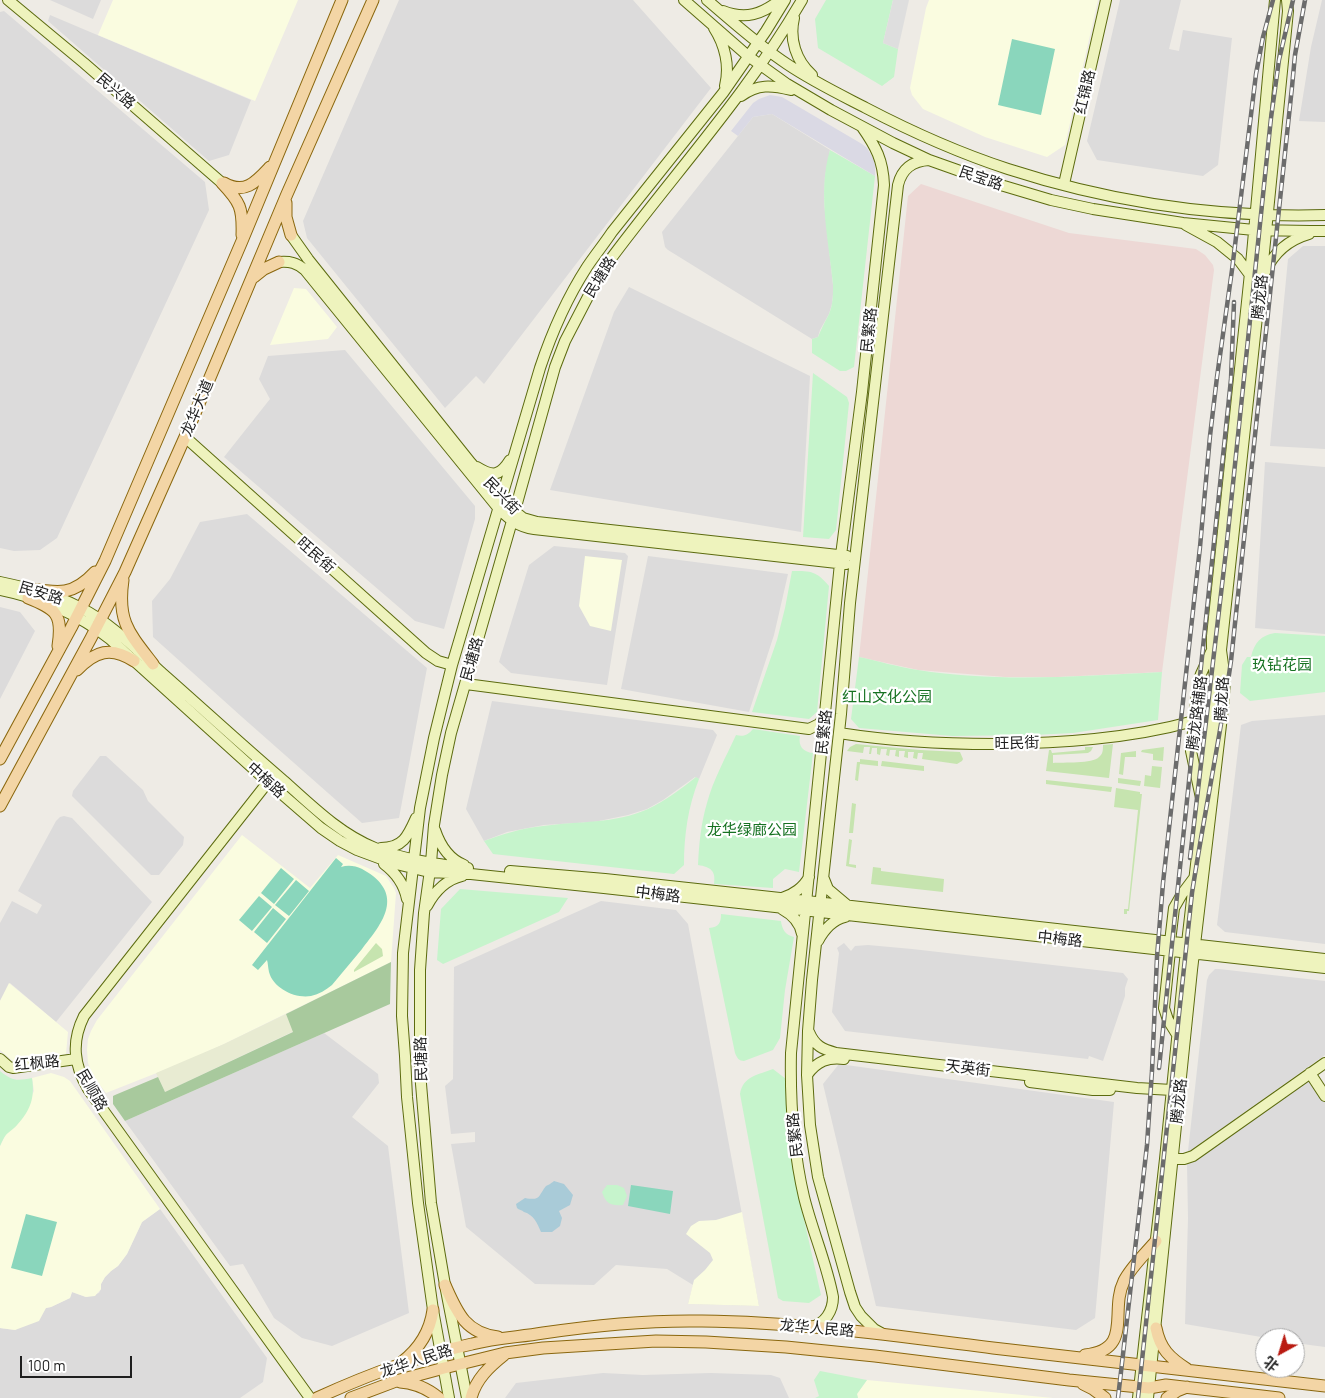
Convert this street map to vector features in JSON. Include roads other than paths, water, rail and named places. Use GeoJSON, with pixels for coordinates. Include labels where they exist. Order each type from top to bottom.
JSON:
{"type":"FeatureCollection","features":[{"type":"Feature","properties":{"kind":"main road","name":"民兴路"},"geometry":{"type":"LineString","coordinates":[[8,0],[222,182]]}},
{"type":"Feature","properties":{"kind":"main road","name":"龙华大道"},"geometry":{"type":"LineString","coordinates":[[0,760],[105,561],[242,241],[342,0]]}},
{"type":"Feature","properties":{"kind":"main road","name":"龙华大道"},"geometry":{"type":"LineString","coordinates":[[0,806],[125,572],[287,194],[373,0]]}},
{"type":"Feature","properties":{"kind":"main road","name":"民宝路"},"geometry":{"type":"LineString","coordinates":[[684,0],[748,56],[802,93],[862,127],[929,160],[1004,186],[1093,210],[1183,223],[1254,230],[1322,231]]}},
{"type":"Feature","properties":{"kind":"main road","name":"民宝路"},"geometry":{"type":"LineString","coordinates":[[707,0],[770,52],[826,87],[925,137],[1008,169],[1064,184],[1153,203],[1268,215],[1325,215]]}},
{"type":"Feature","properties":{"kind":"main road"},"geometry":{"type":"LineString","coordinates":[[717,8],[732,14],[749,15],[765,11],[780,0]]}},
{"type":"Feature","properties":{"kind":"main road","name":"民塘路"},"geometry":{"type":"LineString","coordinates":[[449,1398],[433,1310],[418,1203],[407,1097],[406,1056],[402,1016],[403,953],[408,906],[420,808],[432,745],[452,665],[549,341],[578,282],[612,232],[723,93],[785,0]]}},
{"type":"Feature","properties":{"kind":"main road","name":"红锦路"},"geometry":{"type":"LineString","coordinates":[[1064,184],[1106,0]]}},
{"type":"Feature","properties":{"kind":"main road","name":"腾龙路"},"geometry":{"type":"LineString","coordinates":[[1190,949],[1194,878],[1216,690],[1216,678],[1211,651],[1256,214],[1275,0]]}},
{"type":"Feature","properties":{"kind":"main road","name":"腾龙路"},"geometry":{"type":"LineString","coordinates":[[1147,1366],[1156,1328],[1173,1159],[1181,1033],[1190,949],[1226,680],[1221,650],[1261,285],[1288,11],[1287,0]]}},
{"type":"Feature","properties":{"kind":"main road"},"geometry":{"type":"LineString","coordinates":[[799,5],[792,30],[796,54],[805,69],[826,87]]}},
{"type":"Feature","properties":{"kind":"main road","name":"民塘路"},"geometry":{"type":"LineString","coordinates":[[467,1398],[456,1348],[431,1203],[420,1072],[420,970],[424,914],[434,825],[451,733],[514,517],[555,367],[565,341],[580,310],[607,264],[734,101],[770,52],[799,5]]}},
{"type":"Feature","properties":{"kind":"main road"},"geometry":{"type":"LineString","coordinates":[[709,21],[718,35],[725,55],[727,78],[723,93]]}},
{"type":"Feature","properties":{"kind":"main road"},"geometry":{"type":"LineString","coordinates":[[734,101],[752,89],[763,86],[784,88],[802,93]]}},
{"type":"Feature","properties":{"kind":"main road","name":"民繁路"},"geometry":{"type":"LineString","coordinates":[[810,1327],[825,1319],[831,1310],[833,1302],[832,1291],[804,1197],[799,1173],[791,1101],[791,1053],[841,560],[862,392],[884,185],[882,163],[879,155],[862,127]]}},
{"type":"Feature","properties":{"kind":"main road","name":"民繁路"},"geometry":{"type":"LineString","coordinates":[[884,1334],[874,1329],[855,1308],[818,1177],[810,1126],[807,1075],[808,1031],[855,561],[898,185],[902,174],[909,166],[918,161],[929,160]]}},
{"type":"Feature","properties":{"kind":"main road"},"geometry":{"type":"LineString","coordinates":[[222,182],[236,188],[247,186],[255,183],[274,163]]}},
{"type":"Feature","properties":{"kind":"main road"},"geometry":{"type":"LineString","coordinates":[[222,182],[237,200],[241,210],[242,241]]}},
{"type":"Feature","properties":{"kind":"main road"},"geometry":{"type":"LineString","coordinates":[[287,194],[285,207],[291,235]]}},
{"type":"Feature","properties":{"kind":"main road"},"geometry":{"type":"LineString","coordinates":[[1183,223],[1217,242],[1238,258],[1250,275]]}},
{"type":"Feature","properties":{"kind":"main road"},"geometry":{"type":"LineString","coordinates":[[1261,285],[1270,262],[1279,250],[1297,238],[1322,231]]}},
{"type":"Feature","properties":{"kind":"main road","name":"民兴街"},"geometry":{"type":"LineString","coordinates":[[291,235],[308,259],[471,462],[500,504]]}},
{"type":"Feature","properties":{"kind":"main road"},"geometry":{"type":"LineString","coordinates":[[250,282],[259,272],[280,262]]}},
{"type":"Feature","properties":{"kind":"main road","name":"民兴街"},"geometry":{"type":"LineString","coordinates":[[280,262],[293,263],[305,270],[500,504],[514,517],[537,522],[855,561]]}},
{"type":"Feature","properties":{"kind":"main road","name":"旺民街"},"geometry":{"type":"LineString","coordinates":[[184,437],[426,653],[438,661],[452,665]]}},
{"type":"Feature","properties":{"kind":"main road"},"geometry":{"type":"LineString","coordinates":[[471,462],[486,472],[497,474],[504,469],[515,453]]}},
{"type":"Feature","properties":{"kind":"main road"},"geometry":{"type":"LineString","coordinates":[[27,593],[64,592],[82,584],[105,561]]}},
{"type":"Feature","properties":{"kind":"main road"},"geometry":{"type":"LineString","coordinates":[[125,572],[122,596],[123,618],[130,634],[152,664]]}},
{"type":"Feature","properties":{"kind":"main road","name":"民安路"},"geometry":{"type":"LineString","coordinates":[[0,582],[27,593]]}},
{"type":"Feature","properties":{"kind":"main road","name":"民安路"},"geometry":{"type":"LineString","coordinates":[[0,590],[27,593],[43,592],[78,612]]}},
{"type":"Feature","properties":{"kind":"main road"},"geometry":{"type":"LineString","coordinates":[[27,593],[52,610],[59,620],[60,627],[55,658]]}},
{"type":"Feature","properties":{"kind":"main road","name":"中梅路"},"geometry":{"type":"LineString","coordinates":[[78,612],[98,624],[152,664],[324,817],[374,848],[413,864]]}},
{"type":"Feature","properties":{"kind":"main road","name":"中梅路"},"geometry":{"type":"LineString","coordinates":[[98,624],[110,639],[134,661],[321,828],[357,850],[378,858],[430,867],[472,871],[605,879],[819,908],[1170,947],[1325,959]]}},
{"type":"Feature","properties":{"kind":"main road","name":"腾龙路辅路"},"geometry":{"type":"LineString","coordinates":[[1203,806],[1191,751],[1201,674],[1211,651]]}},
{"type":"Feature","properties":{"kind":"main road"},"geometry":{"type":"LineString","coordinates":[[69,679],[88,660],[102,653],[116,652],[134,661]]}},
{"type":"Feature","properties":{"kind":"main road"},"geometry":{"type":"LineString","coordinates":[[466,684],[808,729],[819,724],[826,715]]}},
{"type":"Feature","properties":{"kind":"main road","name":"旺民街"},"geometry":{"type":"LineString","coordinates":[[839,733],[927,742],[967,744],[1028,743],[1120,736],[1168,728],[1194,721]]}},
{"type":"Feature","properties":{"kind":"main road"},"geometry":{"type":"LineString","coordinates":[[808,729],[817,737],[822,748]]}},
{"type":"Feature","properties":{"kind":"main road","name":"民顺路"},"geometry":{"type":"LineString","coordinates":[[268,782],[84,1016],[78,1031],[76,1059],[88,1089],[310,1398]]}},
{"type":"Feature","properties":{"kind":"main road"},"geometry":{"type":"LineString","coordinates":[[374,848],[391,848],[406,839],[420,808]]}},
{"type":"Feature","properties":{"kind":"main road"},"geometry":{"type":"LineString","coordinates":[[434,825],[438,838],[450,856],[472,871]]}},
{"type":"Feature","properties":{"kind":"main road"},"geometry":{"type":"LineString","coordinates":[[378,858],[394,871],[400,879],[404,887],[408,906]]}},
{"type":"Feature","properties":{"kind":"main road"},"geometry":{"type":"LineString","coordinates":[[424,914],[431,898],[442,885],[472,871]]}},
{"type":"Feature","properties":{"kind":"main road"},"geometry":{"type":"LineString","coordinates":[[803,937],[796,919],[785,911],[780,903],[797,891],[810,876]]}},
{"type":"Feature","properties":{"kind":"main road"},"geometry":{"type":"LineString","coordinates":[[815,947],[832,922],[849,911],[828,889],[823,876]]}},
{"type":"Feature","properties":{"kind":"main road"},"geometry":{"type":"LineString","coordinates":[[1181,1033],[1168,1020],[1164,1008],[1174,908],[1194,878]]}},
{"type":"Feature","properties":{"kind":"main road","name":"中梅路"},"geometry":{"type":"LineString","coordinates":[[1190,949],[1325,968]]}},
{"type":"Feature","properties":{"kind":"main road","name":"天英街"},"geometry":{"type":"LineString","coordinates":[[808,1031],[816,1043],[824,1049],[836,1053],[1136,1088],[1172,1090]]}},
{"type":"Feature","properties":{"kind":"main road","name":"腾龙路"},"geometry":{"type":"LineString","coordinates":[[1144,1393],[1156,1241],[1172,1090],[1181,1033]]}},
{"type":"Feature","properties":{"kind":"main road","name":"天英街"},"geometry":{"type":"LineString","coordinates":[[807,1075],[820,1062],[835,1058],[1093,1090],[1136,1088]]}},
{"type":"Feature","properties":{"kind":"main road","name":"红枫路"},"geometry":{"type":"LineString","coordinates":[[0,1059],[12,1068],[76,1059]]}},
{"type":"Feature","properties":{"kind":"main road"},"geometry":{"type":"LineString","coordinates":[[1173,1159],[1184,1159],[1192,1156],[1325,1063]]}},
{"type":"Feature","properties":{"kind":"main road"},"geometry":{"type":"LineString","coordinates":[[1310,1073],[1325,1096]]}},
{"type":"Feature","properties":{"kind":"main road"},"geometry":{"type":"LineString","coordinates":[[1067,1356],[1096,1354],[1111,1344],[1116,1333],[1121,1286],[1127,1275],[1156,1241]]}},
{"type":"Feature","properties":{"kind":"main road"},"geometry":{"type":"LineString","coordinates":[[445,1285],[463,1321],[484,1333],[507,1337]]}},
{"type":"Feature","properties":{"kind":"main road"},"geometry":{"type":"LineString","coordinates":[[397,1366],[414,1352],[423,1340],[430,1328],[433,1310]]}},
{"type":"Feature","properties":{"kind":"main road","name":"龙华人民路"},"geometry":{"type":"LineString","coordinates":[[317,1398],[397,1366],[456,1348],[507,1337],[601,1325],[668,1321],[738,1322],[884,1334],[1325,1386]]}},
{"type":"Feature","properties":{"kind":"main road"},"geometry":{"type":"LineString","coordinates":[[1156,1328],[1158,1340],[1162,1348],[1177,1362],[1191,1370]]}},
{"type":"Feature","properties":{"kind":"main road","name":"龙华人民路"},"geometry":{"type":"LineString","coordinates":[[352,1398],[396,1381],[505,1353],[543,1348],[636,1342],[786,1346],[1069,1380],[1144,1393],[1166,1385],[1279,1398]]}},
{"type":"Feature","properties":{"kind":"main road"},"geometry":{"type":"LineString","coordinates":[[471,1398],[475,1386],[483,1374],[505,1353]]}},
{"type":"Feature","properties":{"kind":"main road"},"geometry":{"type":"LineString","coordinates":[[1069,1380],[1088,1386],[1104,1398]]}},
{"type":"Feature","properties":{"kind":"main road"},"geometry":{"type":"LineString","coordinates":[[396,1381],[418,1385],[439,1398]]}},
{"type":"Feature","properties":{"kind":"main road"},"geometry":{"type":"LineString","coordinates":[[1167,1398],[1176,1391],[1186,1387]]}},
{"type":"Feature","properties":{"kind":"water"},"geometry":{"type":"Polygon","coordinates":[[[554,1181],[564,1184],[573,1195],[570,1205],[559,1211],[562,1218],[560,1226],[552,1232],[541,1232],[533,1217],[518,1209],[516,1204],[525,1198],[537,1198],[546,1186],[554,1181]]]}},
{"type":"Feature","properties":{"kind":"railway"},"geometry":{"type":"LineString","coordinates":[[1118,1398],[1147,1145],[1163,883],[1200,547],[1210,436],[1256,74],[1273,0]]}},
{"type":"Feature","properties":{"kind":"railway"},"geometry":{"type":"LineString","coordinates":[[1190,858],[1226,551],[1271,118],[1279,60],[1293,0]]}},
{"type":"Feature","properties":{"kind":"railway"},"geometry":{"type":"LineString","coordinates":[[1138,1398],[1192,893],[1231,661],[1295,55],[1305,0]]}},
{"type":"Feature","properties":{"kind":"railway"},"geometry":{"type":"LineString","coordinates":[[1159,1068],[1231,379],[1234,302]]}},
{"type":"Feature","properties":{"kind":"park label","name":"玖钻花园"},"geometry":{"type":"Point","coordinates":[1282,665]}},
{"type":"Feature","properties":{"kind":"park label","name":"红山文化公园"},"geometry":{"type":"Point","coordinates":[887,697]}},
{"type":"Feature","properties":{"kind":"park label","name":"龙华绿廊公园"},"geometry":{"type":"Point","coordinates":[752,830]}}]}
